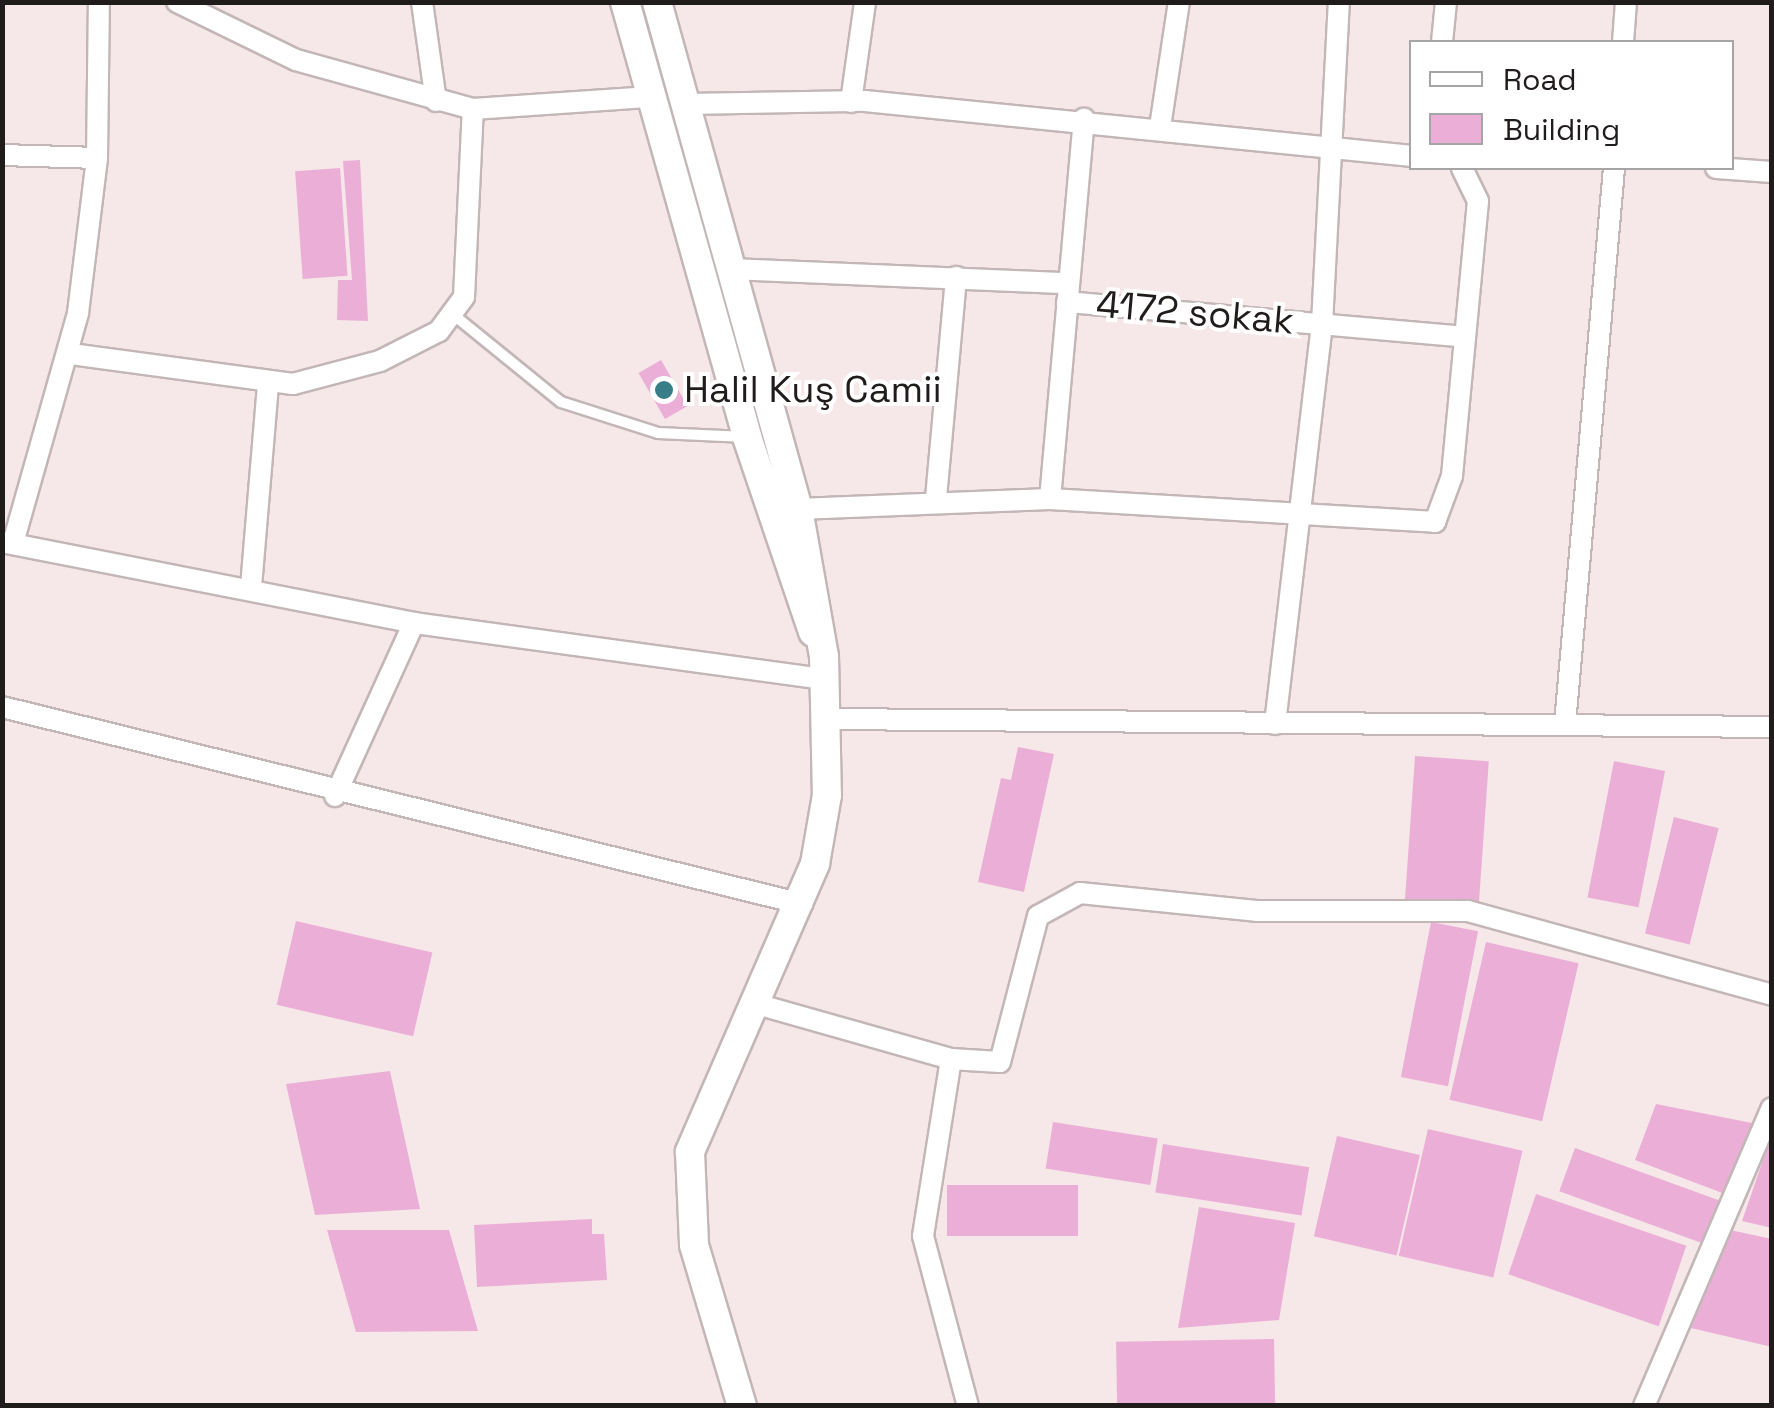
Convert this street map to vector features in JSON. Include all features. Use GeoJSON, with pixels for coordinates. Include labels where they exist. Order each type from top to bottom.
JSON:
{"type":"FeatureCollection","features":[{"type":"Feature","properties":{"kind":"main road"},"geometry":{"type":"LineString","coordinates":[[625,2],[748,436],[825,667]]}},
{"type":"Feature","properties":{"kind":"main road"},"geometry":{"type":"LineString","coordinates":[[657,2],[798,509],[825,667],[823,826],[802,904],[760,1005],[703,1113],[688,1190],[701,1274],[742,1406]]}},
{"type":"Feature","properties":{"kind":"street"},"geometry":{"type":"LineString","coordinates":[[99,2],[96,158],[70,354],[8,543],[252,587],[414,623],[825,667]]}},
{"type":"Feature","properties":{"kind":"street"},"geometry":{"type":"LineString","coordinates":[[177,2],[296,60],[473,109],[651,97]]}},
{"type":"Feature","properties":{"kind":"street"},"geometry":{"type":"LineString","coordinates":[[422,2],[436,101]]}},
{"type":"Feature","properties":{"kind":"street"},"geometry":{"type":"LineString","coordinates":[[852,102],[865,2]]}},
{"type":"Feature","properties":{"kind":"street"},"geometry":{"type":"LineString","coordinates":[[1160,128],[1179,2]]}},
{"type":"Feature","properties":{"kind":"street"},"geometry":{"type":"LineString","coordinates":[[1274,724],[1294,510],[1322,324],[1328,148],[1339,2]]}},
{"type":"Feature","properties":{"kind":"street"},"geometry":{"type":"LineString","coordinates":[[1442,40],[1446,2]]}},
{"type":"Feature","properties":{"kind":"street"},"geometry":{"type":"LineString","coordinates":[[1623,40],[1626,2]]}},
{"type":"Feature","properties":{"kind":"street"},"geometry":{"type":"LineString","coordinates":[[686,104],[852,102],[1084,119],[1409,156]]}},
{"type":"Feature","properties":{"kind":"street"},"geometry":{"type":"LineString","coordinates":[[70,354],[268,384],[380,361],[455,316],[466,277],[473,109]]}},
{"type":"Feature","properties":{"kind":"street"},"geometry":{"type":"LineString","coordinates":[[1050,499],[1084,119]]}},
{"type":"Feature","properties":{"kind":"street"},"geometry":{"type":"LineString","coordinates":[[2,154],[96,158]]}},
{"type":"Feature","properties":{"kind":"street"},"geometry":{"type":"LineString","coordinates":[[1734,169],[1772,172]]}},
{"type":"Feature","properties":{"kind":"street"},"geometry":{"type":"LineString","coordinates":[[798,509],[936,498],[1050,499],[1294,510],[1411,526],[1442,515],[1478,201],[1463,170]]}},
{"type":"Feature","properties":{"kind":"street"},"geometry":{"type":"LineString","coordinates":[[1566,724],[1614,170]]}},
{"type":"Feature","properties":{"kind":"street","name":"4172 sokak"},"geometry":{"type":"LineString","coordinates":[[729,269],[956,278],[1322,324],[1464,337]]}},
{"type":"Feature","properties":{"kind":"street"},"geometry":{"type":"LineString","coordinates":[[936,498],[956,278]]}},
{"type":"Feature","properties":{"kind":"street"},"geometry":{"type":"LineString","coordinates":[[252,587],[268,384]]}},
{"type":"Feature","properties":{"kind":"street"},"geometry":{"type":"LineString","coordinates":[[335,796],[414,623]]}},
{"type":"Feature","properties":{"kind":"street"},"geometry":{"type":"LineString","coordinates":[[2,707],[335,796],[802,904]]}},
{"type":"Feature","properties":{"kind":"street"},"geometry":{"type":"LineString","coordinates":[[826,719],[1772,727]]}},
{"type":"Feature","properties":{"kind":"street"},"geometry":{"type":"LineString","coordinates":[[760,1005],[951,1059],[1000,1062],[1038,916],[1080,894],[1256,911],[1468,912],[1772,995]]}},
{"type":"Feature","properties":{"kind":"street"},"geometry":{"type":"LineString","coordinates":[[951,1059],[923,1236],[968,1406]]}},
{"type":"Feature","properties":{"kind":"street"},"geometry":{"type":"LineString","coordinates":[[1644,1406],[1772,1108]]}},
{"type":"Feature","properties":{"kind":"lane"},"geometry":{"type":"LineString","coordinates":[[455,316],[561,402],[658,433],[748,436]]}},
{"type":"Feature","properties":{"kind":"building"},"geometry":{"type":"Polygon","coordinates":[[[360,160],[368,321],[337,320],[338,280],[352,280],[343,161],[360,160]]]}},
{"type":"Feature","properties":{"kind":"building"},"geometry":{"type":"Polygon","coordinates":[[[340,168],[348,276],[303,279],[295,171],[340,168]]]}},
{"type":"Feature","properties":{"kind":"building","name":"Halil Kuş Camii"},"geometry":{"type":"Polygon","coordinates":[[[661,360],[688,406],[665,419],[638,373],[661,360]]]}},
{"type":"Feature","properties":{"kind":"building"},"geometry":{"type":"Polygon","coordinates":[[[1018,747],[1054,754],[1024,892],[978,882],[1001,778],[1011,780],[1018,747]]]}},
{"type":"Feature","properties":{"kind":"building"},"geometry":{"type":"Polygon","coordinates":[[[1415,756],[1489,761],[1478,911],[1405,906],[1415,756]]]}},
{"type":"Feature","properties":{"kind":"building"},"geometry":{"type":"Polygon","coordinates":[[[1614,761],[1665,771],[1639,907],[1587,897],[1614,761]]]}},
{"type":"Feature","properties":{"kind":"building"},"geometry":{"type":"Polygon","coordinates":[[[1674,817],[1719,828],[1690,945],[1645,933],[1674,817]]]}},
{"type":"Feature","properties":{"kind":"building"},"geometry":{"type":"Polygon","coordinates":[[[296,921],[432,952],[413,1036],[277,1005],[296,921]]]}},
{"type":"Feature","properties":{"kind":"building"},"geometry":{"type":"Polygon","coordinates":[[[1431,922],[1478,931],[1448,1086],[1401,1077],[1431,922]]]}},
{"type":"Feature","properties":{"kind":"building"},"geometry":{"type":"Polygon","coordinates":[[[1486,942],[1579,963],[1542,1121],[1450,1100],[1486,942]]]}},
{"type":"Feature","properties":{"kind":"building"},"geometry":{"type":"Polygon","coordinates":[[[390,1071],[420,1209],[315,1215],[286,1084],[390,1071]]]}},
{"type":"Feature","properties":{"kind":"building"},"geometry":{"type":"Polygon","coordinates":[[[1656,1104],[1752,1123],[1725,1194],[1635,1160],[1656,1104]]]}},
{"type":"Feature","properties":{"kind":"building"},"geometry":{"type":"Polygon","coordinates":[[[1053,1122],[1158,1139],[1150,1185],[1046,1168],[1053,1122]]]}},
{"type":"Feature","properties":{"kind":"building"},"geometry":{"type":"Polygon","coordinates":[[[1428,1129],[1523,1151],[1493,1277],[1399,1256],[1428,1129]]]}},
{"type":"Feature","properties":{"kind":"building"},"geometry":{"type":"Polygon","coordinates":[[[1337,1136],[1420,1155],[1397,1255],[1314,1236],[1337,1136]]]}},
{"type":"Feature","properties":{"kind":"building"},"geometry":{"type":"Polygon","coordinates":[[[1772,1137],[1772,1228],[1742,1221],[1772,1137]]]}},
{"type":"Feature","properties":{"kind":"building"},"geometry":{"type":"Polygon","coordinates":[[[1163,1144],[1309,1167],[1302,1216],[1155,1192],[1163,1144]]]}},
{"type":"Feature","properties":{"kind":"building"},"geometry":{"type":"Polygon","coordinates":[[[1575,1148],[1719,1200],[1703,1244],[1559,1191],[1575,1148]]]}},
{"type":"Feature","properties":{"kind":"building"},"geometry":{"type":"Polygon","coordinates":[[[947,1185],[1078,1185],[1078,1236],[947,1236],[947,1185]]]}},
{"type":"Feature","properties":{"kind":"building"},"geometry":{"type":"Polygon","coordinates":[[[1536,1194],[1686,1246],[1659,1326],[1508,1274],[1536,1194]]]}},
{"type":"Feature","properties":{"kind":"building"},"geometry":{"type":"Polygon","coordinates":[[[1199,1207],[1295,1223],[1279,1320],[1178,1328],[1199,1207]]]}},
{"type":"Feature","properties":{"kind":"building"},"geometry":{"type":"Polygon","coordinates":[[[592,1219],[592,1234],[604,1234],[607,1280],[477,1287],[474,1225],[592,1219]]]}},
{"type":"Feature","properties":{"kind":"building"},"geometry":{"type":"Polygon","coordinates":[[[327,1230],[449,1230],[478,1331],[356,1332],[327,1230]]]}},
{"type":"Feature","properties":{"kind":"building"},"geometry":{"type":"Polygon","coordinates":[[[1730,1230],[1772,1239],[1772,1347],[1691,1328],[1730,1230]]]}},
{"type":"Feature","properties":{"kind":"building"},"geometry":{"type":"Polygon","coordinates":[[[1274,1339],[1275,1406],[1117,1406],[1116,1342],[1274,1339]]]}},
{"type":"Feature","properties":{"kind":"place","name":"Halil Kuş Camii"},"geometry":{"type":"Point","coordinates":[664,390]}}]}
